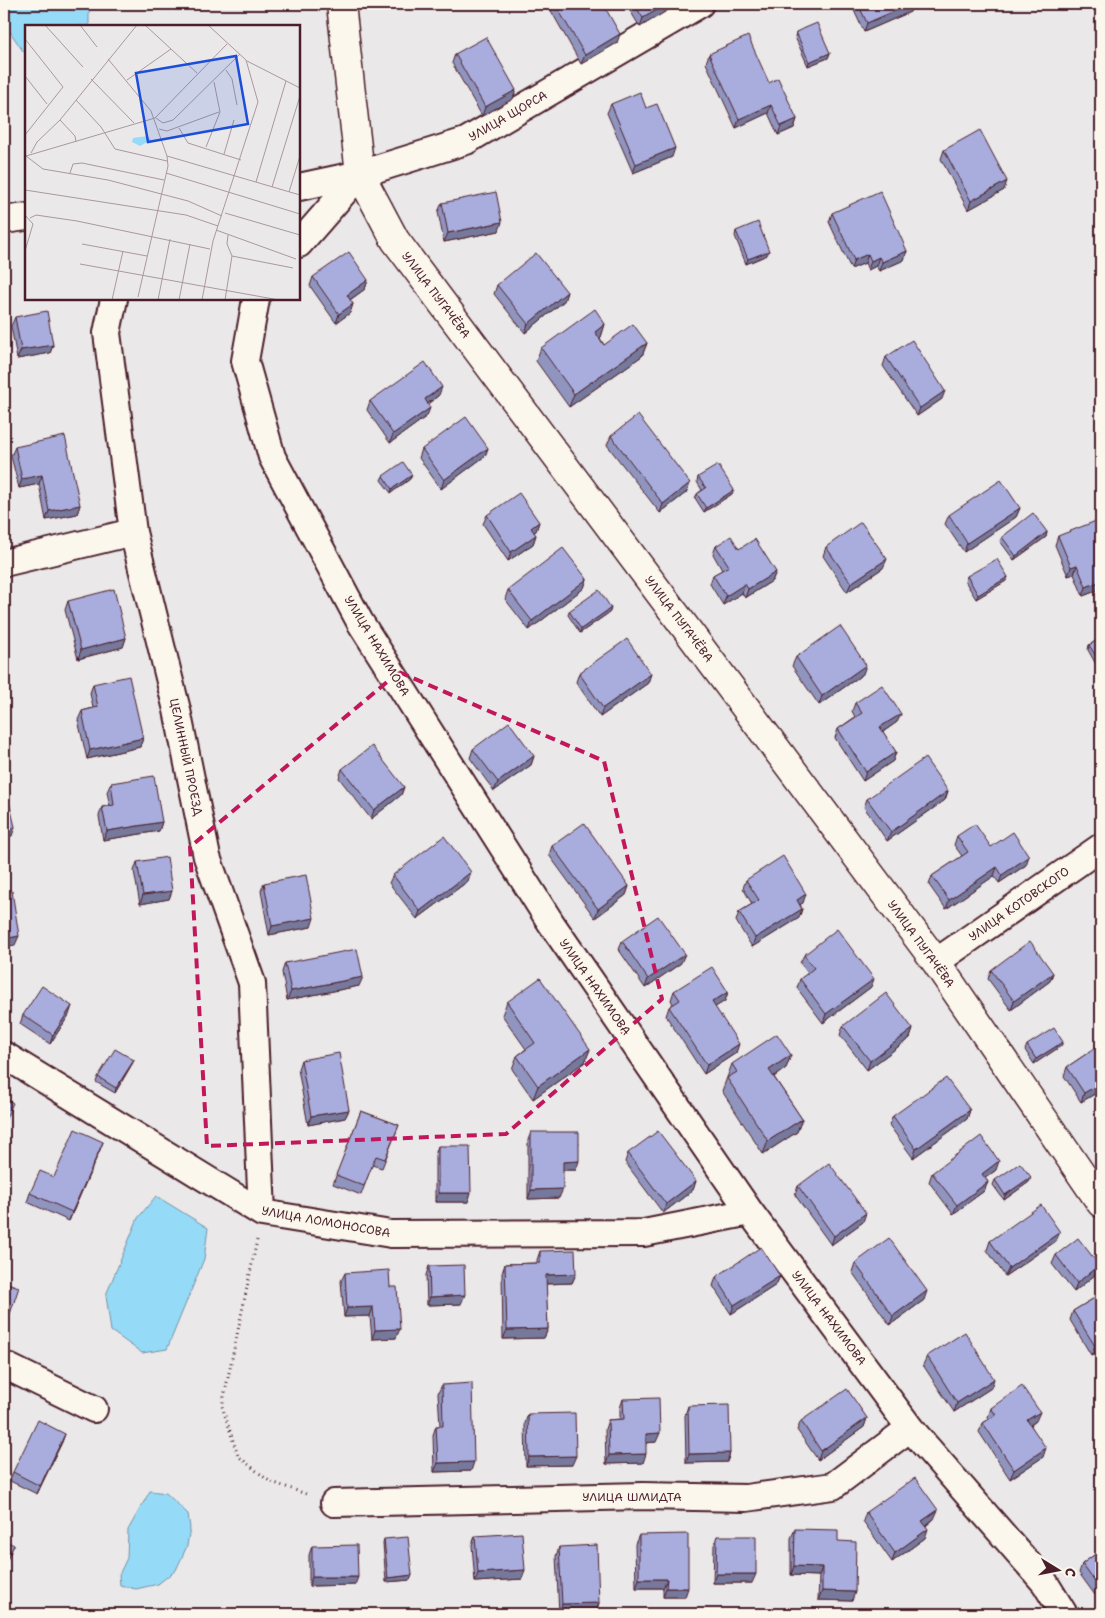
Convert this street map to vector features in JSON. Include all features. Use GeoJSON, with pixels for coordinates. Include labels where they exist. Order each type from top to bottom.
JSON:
{"type":"FeatureCollection","features":[{"type":"Feature","properties":{"kind":"street","name":"УЛИЦА ПУГАЧЁВА"},"geometry":{"type":"LineString","coordinates":[[341,4],[360,174],[395,240],[936,962],[1101,1203]]}},
{"type":"Feature","properties":{"kind":"street","name":"УЛИЦА ЩОРСА"},"geometry":{"type":"LineString","coordinates":[[300,187],[360,174],[466,141],[700,4]]}},
{"type":"Feature","properties":{"kind":"street"},"geometry":{"type":"LineString","coordinates":[[300,243],[360,174]]}},
{"type":"Feature","properties":{"kind":"street"},"geometry":{"type":"LineString","coordinates":[[4,220],[25,217]]}},
{"type":"Feature","properties":{"kind":"street","name":"ЦЕЛИННЫЙ ПРОЕЗД"},"geometry":{"type":"LineString","coordinates":[[114,300],[107,333],[133,532],[177,710],[207,858],[252,983],[262,1213]]}},
{"type":"Feature","properties":{"kind":"street","name":"УЛИЦА НАХИМОВА"},"geometry":{"type":"LineString","coordinates":[[256,300],[245,361],[272,457],[360,622],[551,923],[750,1212],[910,1428],[1045,1583],[1064,1614]]}},
{"type":"Feature","properties":{"kind":"street"},"geometry":{"type":"LineString","coordinates":[[4,563],[133,532]]}},
{"type":"Feature","properties":{"kind":"street","name":"УЛИЦА КОТОВСКОГО"},"geometry":{"type":"LineString","coordinates":[[936,962],[1101,846]]}},
{"type":"Feature","properties":{"kind":"street","name":"УЛИЦА ЛОМОНОСОВА"},"geometry":{"type":"LineString","coordinates":[[4,1055],[262,1213],[401,1234],[644,1233],[750,1212]]}},
{"type":"Feature","properties":{"kind":"street"},"geometry":{"type":"LineString","coordinates":[[4,1365],[94,1409]]}},
{"type":"Feature","properties":{"kind":"street","name":"УЛИЦА ШМИДТА"},"geometry":{"type":"LineString","coordinates":[[334,1503],[643,1496],[746,1498],[833,1486],[910,1428]]}},
{"type":"Feature","properties":{"kind":"path"},"geometry":{"type":"LineString","coordinates":[[262,1213],[222,1406],[238,1456],[269,1481],[334,1503]]}},
{"type":"Feature","properties":{"kind":"highlighted area"},"geometry":{"type":"Polygon","coordinates":[[[399,672],[604,761],[662,999],[506,1134],[207,1146],[190,847],[399,672]]]}},
{"type":"Feature","properties":{"kind":"water"},"geometry":{"type":"Polygon","coordinates":[[[4,4],[89,4],[89,25],[25,25],[25,51],[23,51],[4,23],[4,4]]]}},
{"type":"Feature","properties":{"kind":"water"},"geometry":{"type":"Polygon","coordinates":[[[156,1196],[208,1228],[204,1259],[167,1349],[142,1353],[111,1331],[106,1295],[138,1218],[156,1196]]]}},
{"type":"Feature","properties":{"kind":"water"},"geometry":{"type":"Polygon","coordinates":[[[150,1491],[166,1493],[188,1514],[190,1528],[187,1546],[176,1570],[158,1584],[136,1589],[120,1585],[119,1575],[127,1558],[128,1530],[150,1491]]]}},
{"type":"Feature","properties":{"kind":"building"},"geometry":{"type":"Polygon","coordinates":[[[555,4],[603,4],[620,34],[585,55],[555,4]]]}},
{"type":"Feature","properties":{"kind":"building"},"geometry":{"type":"Polygon","coordinates":[[[634,4],[667,4],[643,18],[634,4]]]}},
{"type":"Feature","properties":{"kind":"building"},"geometry":{"type":"Polygon","coordinates":[[[858,4],[911,4],[867,23],[858,4]]]}},
{"type":"Feature","properties":{"kind":"building"},"geometry":{"type":"Polygon","coordinates":[[[817,23],[830,53],[809,62],[796,32],[817,23]]]}},
{"type":"Feature","properties":{"kind":"building"},"geometry":{"type":"Polygon","coordinates":[[[748,36],[769,83],[778,78],[797,119],[781,126],[771,105],[739,119],[709,54],[748,36]]]}},
{"type":"Feature","properties":{"kind":"building"},"geometry":{"type":"Polygon","coordinates":[[[486,37],[516,90],[485,107],[455,54],[486,37]]]}},
{"type":"Feature","properties":{"kind":"building"},"geometry":{"type":"Polygon","coordinates":[[[640,92],[646,108],[657,104],[675,148],[636,164],[611,104],[640,92]]]}},
{"type":"Feature","properties":{"kind":"building"},"geometry":{"type":"Polygon","coordinates":[[[980,130],[1007,181],[971,201],[944,150],[980,130]]]}},
{"type":"Feature","properties":{"kind":"building"},"geometry":{"type":"Polygon","coordinates":[[[880,191],[907,251],[882,262],[879,257],[871,261],[868,254],[854,260],[832,213],[880,191]]]}},
{"type":"Feature","properties":{"kind":"building"},"geometry":{"type":"Polygon","coordinates":[[[496,192],[502,222],[448,233],[442,203],[496,192]]]}},
{"type":"Feature","properties":{"kind":"building"},"geometry":{"type":"Polygon","coordinates":[[[758,222],[769,251],[748,259],[736,231],[758,222]]]}},
{"type":"Feature","properties":{"kind":"building"},"geometry":{"type":"Polygon","coordinates":[[[349,252],[368,280],[347,295],[353,304],[339,314],[313,277],[349,252]]]}},
{"type":"Feature","properties":{"kind":"building"},"geometry":{"type":"Polygon","coordinates":[[[536,253],[567,292],[528,324],[497,285],[536,253]]]}},
{"type":"Feature","properties":{"kind":"building"},"geometry":{"type":"Polygon","coordinates":[[[595,309],[605,324],[595,332],[604,345],[633,324],[647,343],[574,394],[541,348],[595,309]]]}},
{"type":"Feature","properties":{"kind":"building"},"geometry":{"type":"Polygon","coordinates":[[[47,311],[53,345],[21,350],[15,317],[47,311]]]}},
{"type":"Feature","properties":{"kind":"building"},"geometry":{"type":"Polygon","coordinates":[[[912,340],[945,391],[920,408],[886,357],[912,340]]]}},
{"type":"Feature","properties":{"kind":"building"},"geometry":{"type":"Polygon","coordinates":[[[425,362],[442,387],[425,399],[430,408],[393,434],[370,401],[425,362]]]}},
{"type":"Feature","properties":{"kind":"building"},"geometry":{"type":"Polygon","coordinates":[[[638,415],[690,483],[663,504],[611,436],[638,415]]]}},
{"type":"Feature","properties":{"kind":"building"},"geometry":{"type":"Polygon","coordinates":[[[466,417],[488,448],[444,480],[422,449],[466,417]]]}},
{"type":"Feature","properties":{"kind":"building"},"geometry":{"type":"Polygon","coordinates":[[[65,436],[80,505],[49,511],[42,475],[22,479],[15,447],[65,436]]]}},
{"type":"Feature","properties":{"kind":"building"},"geometry":{"type":"Polygon","coordinates":[[[403,462],[412,475],[392,489],[383,476],[403,462]]]}},
{"type":"Feature","properties":{"kind":"building"},"geometry":{"type":"Polygon","coordinates":[[[718,465],[734,490],[706,508],[697,494],[706,488],[698,477],[718,465]]]}},
{"type":"Feature","properties":{"kind":"building"},"geometry":{"type":"Polygon","coordinates":[[[1001,480],[1020,508],[967,543],[949,515],[1001,480]]]}},
{"type":"Feature","properties":{"kind":"building"},"geometry":{"type":"Polygon","coordinates":[[[519,493],[539,522],[531,528],[536,535],[511,552],[487,515],[519,493]]]}},
{"type":"Feature","properties":{"kind":"building"},"geometry":{"type":"Polygon","coordinates":[[[1033,513],[1047,532],[1016,556],[1002,537],[1033,513]]]}},
{"type":"Feature","properties":{"kind":"building"},"geometry":{"type":"Polygon","coordinates":[[[1101,519],[1101,581],[1086,587],[1077,565],[1071,567],[1058,536],[1101,519]]]}},
{"type":"Feature","properties":{"kind":"building"},"geometry":{"type":"Polygon","coordinates":[[[861,522],[887,559],[851,583],[826,547],[861,522]]]}},
{"type":"Feature","properties":{"kind":"building"},"geometry":{"type":"Polygon","coordinates":[[[731,536],[739,549],[755,539],[776,572],[748,589],[745,584],[726,596],[713,575],[729,566],[716,546],[731,536]]]}},
{"type":"Feature","properties":{"kind":"building"},"geometry":{"type":"Polygon","coordinates":[[[563,548],[587,579],[532,621],[508,590],[563,548]]]}},
{"type":"Feature","properties":{"kind":"building"},"geometry":{"type":"Polygon","coordinates":[[[997,559],[1008,577],[978,595],[967,576],[997,559]]]}},
{"type":"Feature","properties":{"kind":"building"},"geometry":{"type":"Polygon","coordinates":[[[114,589],[126,638],[81,650],[68,601],[114,589]]]}},
{"type":"Feature","properties":{"kind":"building"},"geometry":{"type":"Polygon","coordinates":[[[599,590],[611,608],[581,629],[569,611],[599,590]]]}},
{"type":"Feature","properties":{"kind":"building"},"geometry":{"type":"Polygon","coordinates":[[[840,626],[866,665],[822,696],[796,657],[840,626]]]}},
{"type":"Feature","properties":{"kind":"building"},"geometry":{"type":"Polygon","coordinates":[[[1101,638],[1101,660],[1099,661],[1089,645],[1101,638]]]}},
{"type":"Feature","properties":{"kind":"building"},"geometry":{"type":"Polygon","coordinates":[[[627,639],[651,674],[603,708],[579,673],[627,639]]]}},
{"type":"Feature","properties":{"kind":"building"},"geometry":{"type":"Polygon","coordinates":[[[129,676],[143,738],[90,750],[82,711],[98,707],[93,684],[129,676]]]}},
{"type":"Feature","properties":{"kind":"building"},"geometry":{"type":"Polygon","coordinates":[[[882,685],[901,714],[880,727],[896,752],[866,772],[838,729],[862,713],[855,703],[882,685]]]}},
{"type":"Feature","properties":{"kind":"building"},"geometry":{"type":"Polygon","coordinates":[[[509,722],[534,756],[498,782],[473,749],[509,722]]]}},
{"type":"Feature","properties":{"kind":"building"},"geometry":{"type":"Polygon","coordinates":[[[372,746],[404,787],[374,810],[342,769],[372,746]]]}},
{"type":"Feature","properties":{"kind":"building"},"geometry":{"type":"Polygon","coordinates":[[[925,758],[948,791],[891,832],[867,799],[925,758]]]}},
{"type":"Feature","properties":{"kind":"building"},"geometry":{"type":"Polygon","coordinates":[[[154,776],[162,822],[107,831],[102,807],[114,805],[111,783],[154,776]]]}},
{"type":"Feature","properties":{"kind":"building"},"geometry":{"type":"Polygon","coordinates":[[[7,793],[15,827],[4,830],[4,794],[7,793]]]}},
{"type":"Feature","properties":{"kind":"building"},"geometry":{"type":"Polygon","coordinates":[[[584,823],[629,886],[598,909],[552,846],[584,823]]]}},
{"type":"Feature","properties":{"kind":"building"},"geometry":{"type":"Polygon","coordinates":[[[975,824],[991,847],[1013,832],[1029,856],[1002,875],[997,867],[949,900],[932,876],[968,852],[957,836],[975,824]]]}},
{"type":"Feature","properties":{"kind":"building"},"geometry":{"type":"Polygon","coordinates":[[[444,836],[471,872],[420,911],[393,875],[444,836]]]}},
{"type":"Feature","properties":{"kind":"building"},"geometry":{"type":"Polygon","coordinates":[[[783,856],[806,894],[797,900],[802,909],[755,938],[739,912],[759,900],[746,880],[783,856]]]}},
{"type":"Feature","properties":{"kind":"building"},"geometry":{"type":"Polygon","coordinates":[[[167,857],[172,891],[143,895],[137,862],[167,857]]]}},
{"type":"Feature","properties":{"kind":"building"},"geometry":{"type":"Polygon","coordinates":[[[306,875],[314,918],[272,926],[264,883],[306,875]]]}},
{"type":"Feature","properties":{"kind":"building"},"geometry":{"type":"Polygon","coordinates":[[[12,891],[19,936],[4,939],[4,893],[12,891]]]}},
{"type":"Feature","properties":{"kind":"building"},"geometry":{"type":"Polygon","coordinates":[[[658,916],[685,954],[648,979],[622,941],[658,916]]]}},
{"type":"Feature","properties":{"kind":"building"},"geometry":{"type":"Polygon","coordinates":[[[837,929],[874,979],[826,1014],[800,979],[814,968],[804,955],[837,929]]]}},
{"type":"Feature","properties":{"kind":"building"},"geometry":{"type":"Polygon","coordinates":[[[1030,941],[1053,973],[1014,1001],[991,970],[1030,941]]]}},
{"type":"Feature","properties":{"kind":"building"},"geometry":{"type":"Polygon","coordinates":[[[357,949],[363,977],[291,991],[285,963],[357,949]]]}},
{"type":"Feature","properties":{"kind":"building"},"geometry":{"type":"Polygon","coordinates":[[[712,967],[728,992],[712,1002],[739,1044],[707,1065],[669,1007],[680,1000],[674,991],[712,967]]]}},
{"type":"Feature","properties":{"kind":"building"},"geometry":{"type":"Polygon","coordinates":[[[540,978],[590,1049],[538,1086],[517,1056],[535,1043],[507,1002],[540,978]]]}},
{"type":"Feature","properties":{"kind":"building"},"geometry":{"type":"Polygon","coordinates":[[[42,986],[72,1006],[53,1035],[23,1015],[42,986]]]}},
{"type":"Feature","properties":{"kind":"building"},"geometry":{"type":"Polygon","coordinates":[[[886,993],[913,1029],[870,1061],[843,1026],[886,993]]]}},
{"type":"Feature","properties":{"kind":"building"},"geometry":{"type":"Polygon","coordinates":[[[1054,1028],[1063,1042],[1036,1059],[1027,1045],[1054,1028]]]}},
{"type":"Feature","properties":{"kind":"building"},"geometry":{"type":"Polygon","coordinates":[[[777,1034],[791,1055],[769,1070],[802,1119],[768,1141],[727,1078],[737,1072],[732,1064],[777,1034]]]}},
{"type":"Feature","properties":{"kind":"building"},"geometry":{"type":"Polygon","coordinates":[[[1101,1044],[1101,1083],[1084,1093],[1067,1067],[1101,1044]]]}},
{"type":"Feature","properties":{"kind":"building"},"geometry":{"type":"Polygon","coordinates":[[[115,1049],[134,1060],[116,1088],[98,1077],[115,1049]]]}},
{"type":"Feature","properties":{"kind":"building"},"geometry":{"type":"Polygon","coordinates":[[[339,1053],[349,1110],[311,1116],[301,1060],[339,1053]]]}},
{"type":"Feature","properties":{"kind":"building"},"geometry":{"type":"Polygon","coordinates":[[[946,1078],[970,1110],[916,1149],[893,1116],[946,1078]]]}},
{"type":"Feature","properties":{"kind":"building"},"geometry":{"type":"Polygon","coordinates":[[[4,1098],[13,1103],[4,1123],[4,1098]]]}},
{"type":"Feature","properties":{"kind":"building"},"geometry":{"type":"Polygon","coordinates":[[[361,1111],[399,1125],[385,1159],[376,1156],[364,1186],[336,1175],[361,1111]]]}},
{"type":"Feature","properties":{"kind":"building"},"geometry":{"type":"Polygon","coordinates":[[[75,1129],[103,1142],[72,1212],[30,1193],[40,1171],[54,1177],[75,1129]]]}},
{"type":"Feature","properties":{"kind":"building"},"geometry":{"type":"Polygon","coordinates":[[[658,1131],[696,1181],[666,1204],[628,1153],[658,1131]]]}},
{"type":"Feature","properties":{"kind":"building"},"geometry":{"type":"Polygon","coordinates":[[[531,1132],[579,1132],[579,1161],[563,1162],[563,1189],[531,1190],[531,1132]]]}},
{"type":"Feature","properties":{"kind":"building"},"geometry":{"type":"Polygon","coordinates":[[[981,1136],[999,1161],[982,1174],[988,1182],[957,1205],[932,1173],[981,1136]]]}},
{"type":"Feature","properties":{"kind":"building"},"geometry":{"type":"Polygon","coordinates":[[[438,1146],[470,1146],[471,1193],[438,1193],[438,1146]]]}},
{"type":"Feature","properties":{"kind":"building"},"geometry":{"type":"Polygon","coordinates":[[[829,1163],[866,1213],[834,1236],[798,1186],[829,1163]]]}},
{"type":"Feature","properties":{"kind":"building"},"geometry":{"type":"Polygon","coordinates":[[[1020,1163],[1031,1177],[1005,1195],[995,1180],[1020,1163]]]}},
{"type":"Feature","properties":{"kind":"building"},"geometry":{"type":"Polygon","coordinates":[[[1041,1205],[1060,1232],[1009,1268],[990,1241],[1041,1205]]]}},
{"type":"Feature","properties":{"kind":"building"},"geometry":{"type":"Polygon","coordinates":[[[889,1238],[927,1291],[893,1316],[855,1263],[889,1238]]]}},
{"type":"Feature","properties":{"kind":"building"},"geometry":{"type":"Polygon","coordinates":[[[1078,1238],[1099,1265],[1077,1283],[1056,1255],[1078,1238]]]}},
{"type":"Feature","properties":{"kind":"building"},"geometry":{"type":"Polygon","coordinates":[[[761,1247],[780,1276],[734,1305],[716,1277],[761,1247]]]}},
{"type":"Feature","properties":{"kind":"building"},"geometry":{"type":"Polygon","coordinates":[[[575,1250],[576,1274],[546,1275],[548,1329],[507,1330],[505,1264],[540,1263],[540,1251],[575,1250]]]}},
{"type":"Feature","properties":{"kind":"building"},"geometry":{"type":"Polygon","coordinates":[[[464,1265],[465,1295],[430,1297],[429,1266],[464,1265]]]}},
{"type":"Feature","properties":{"kind":"building"},"geometry":{"type":"Polygon","coordinates":[[[389,1270],[390,1287],[397,1287],[400,1329],[375,1330],[373,1307],[347,1308],[345,1273],[389,1270]]]}},
{"type":"Feature","properties":{"kind":"building"},"geometry":{"type":"Polygon","coordinates":[[[4,1282],[19,1287],[8,1320],[4,1318],[4,1282]]]}},
{"type":"Feature","properties":{"kind":"building"},"geometry":{"type":"Polygon","coordinates":[[[1101,1294],[1101,1342],[1095,1346],[1073,1311],[1101,1294]]]}},
{"type":"Feature","properties":{"kind":"building"},"geometry":{"type":"Polygon","coordinates":[[[965,1332],[994,1379],[957,1403],[927,1356],[965,1332]]]}},
{"type":"Feature","properties":{"kind":"building"},"geometry":{"type":"Polygon","coordinates":[[[472,1383],[474,1462],[438,1463],[436,1426],[443,1426],[442,1385],[472,1383]]]}},
{"type":"Feature","properties":{"kind":"building"},"geometry":{"type":"Polygon","coordinates":[[[1022,1386],[1040,1412],[1027,1420],[1046,1448],[1014,1470],[983,1423],[996,1415],[991,1408],[1022,1386]]]}},
{"type":"Feature","properties":{"kind":"building"},"geometry":{"type":"Polygon","coordinates":[[[847,1389],[867,1418],[821,1451],[801,1421],[847,1389]]]}},
{"type":"Feature","properties":{"kind":"building"},"geometry":{"type":"Polygon","coordinates":[[[659,1398],[660,1433],[646,1434],[646,1454],[609,1455],[608,1420],[624,1419],[623,1399],[659,1398]]]}},
{"type":"Feature","properties":{"kind":"building"},"geometry":{"type":"Polygon","coordinates":[[[729,1405],[730,1453],[689,1454],[688,1406],[729,1405]]]}},
{"type":"Feature","properties":{"kind":"building"},"geometry":{"type":"Polygon","coordinates":[[[575,1413],[576,1456],[529,1457],[528,1414],[575,1413]]]}},
{"type":"Feature","properties":{"kind":"building"},"geometry":{"type":"Polygon","coordinates":[[[38,1420],[65,1434],[40,1486],[13,1472],[38,1420]]]}},
{"type":"Feature","properties":{"kind":"building"},"geometry":{"type":"Polygon","coordinates":[[[915,1478],[938,1510],[922,1521],[928,1529],[895,1553],[866,1512],[915,1478]]]}},
{"type":"Feature","properties":{"kind":"building"},"geometry":{"type":"Polygon","coordinates":[[[795,1529],[838,1530],[838,1541],[856,1542],[855,1592],[822,1591],[822,1567],[794,1566],[795,1529]]]}},
{"type":"Feature","properties":{"kind":"building"},"geometry":{"type":"Polygon","coordinates":[[[522,1533],[525,1570],[478,1573],[475,1536],[522,1533]]]}},
{"type":"Feature","properties":{"kind":"building"},"geometry":{"type":"Polygon","coordinates":[[[688,1534],[688,1588],[666,1588],[667,1579],[639,1579],[639,1535],[688,1534]]]}},
{"type":"Feature","properties":{"kind":"building"},"geometry":{"type":"Polygon","coordinates":[[[717,1536],[756,1536],[756,1574],[716,1574],[717,1536]]]}},
{"type":"Feature","properties":{"kind":"building"},"geometry":{"type":"Polygon","coordinates":[[[408,1537],[412,1575],[388,1578],[384,1539],[408,1537]]]}},
{"type":"Feature","properties":{"kind":"building"},"geometry":{"type":"Polygon","coordinates":[[[4,1540],[14,1545],[4,1564],[4,1540]]]}},
{"type":"Feature","properties":{"kind":"building"},"geometry":{"type":"Polygon","coordinates":[[[357,1545],[358,1577],[312,1577],[312,1546],[357,1545]]]}},
{"type":"Feature","properties":{"kind":"building"},"geometry":{"type":"Polygon","coordinates":[[[597,1545],[599,1603],[562,1604],[559,1547],[597,1545]]]}},
{"type":"Feature","properties":{"kind":"building"},"geometry":{"type":"Polygon","coordinates":[[[1101,1550],[1101,1584],[1098,1586],[1082,1564],[1101,1550]]]}}]}
